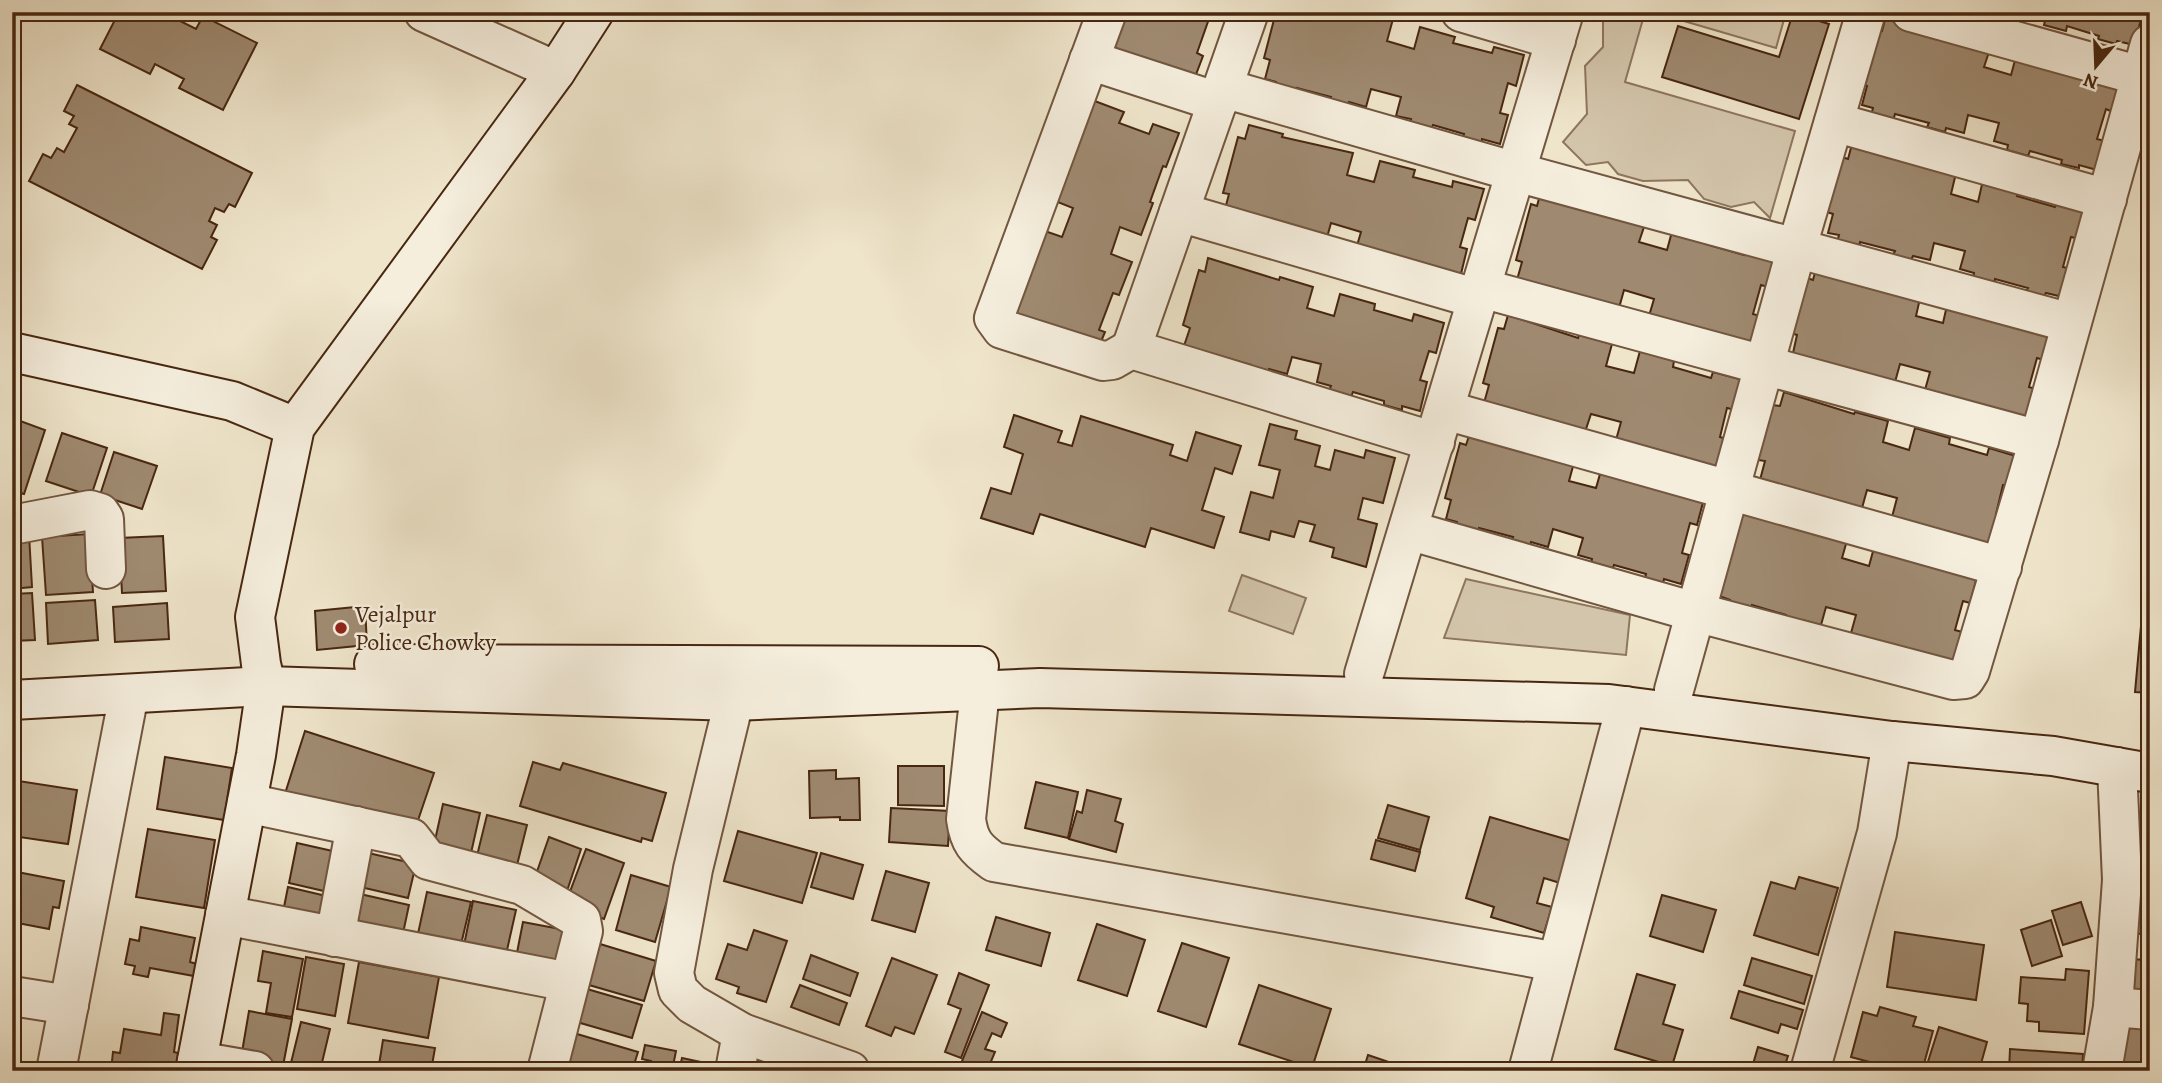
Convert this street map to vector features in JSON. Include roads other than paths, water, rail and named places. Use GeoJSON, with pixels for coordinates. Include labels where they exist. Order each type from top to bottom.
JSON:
{"type":"FeatureCollection","features":[{"type":"Feature","properties":{"kind":"street"},"geometry":{"type":"LineString","coordinates":[[255,1071],[196,1066],[247,803],[263,675],[255,617],[295,426],[556,71],[594,12]]}},
{"type":"Feature","properties":{"kind":"street"},"geometry":{"type":"LineString","coordinates":[[1107,12],[994,318],[1002,329],[1095,359],[1112,360],[1131,349],[1249,12]]}},
{"type":"Feature","properties":{"kind":"street"},"geometry":{"type":"LineString","coordinates":[[1364,674],[1560,26],[1461,12]]}},
{"type":"Feature","properties":{"kind":"street"},"geometry":{"type":"LineString","coordinates":[[1674,690],[1797,247],[1866,12]]}},
{"type":"Feature","properties":{"kind":"street"},"geometry":{"type":"LineString","coordinates":[[1408,530],[1695,612],[1953,680],[1965,679],[1970,671],[2039,440],[2145,60],[1911,12]]}},
{"type":"Feature","properties":{"kind":"street"},"geometry":{"type":"LineString","coordinates":[[430,14],[556,71]]}},
{"type":"Feature","properties":{"kind":"street"},"geometry":{"type":"LineString","coordinates":[[1089,60],[1797,247],[2071,323]]}},
{"type":"Feature","properties":{"kind":"street"},"geometry":{"type":"LineString","coordinates":[[1834,122],[2106,199]]}},
{"type":"Feature","properties":{"kind":"street"},"geometry":{"type":"LineString","coordinates":[[1179,212],[2039,440]]}},
{"type":"Feature","properties":{"kind":"street"},"geometry":{"type":"LineString","coordinates":[[1131,349],[1440,426],[1729,492],[2002,567]]}},
{"type":"Feature","properties":{"kind":"street"},"geometry":{"type":"LineString","coordinates":[[12,352],[232,401],[295,426]]}},
{"type":"Feature","properties":{"kind":"street"},"geometry":{"type":"LineString","coordinates":[[12,525],[90,510],[100,513],[104,519],[106,569]]}},
{"type":"Feature","properties":{"kind":"street"},"geometry":{"type":"LineString","coordinates":[[12,678],[1040,666],[1364,674],[1615,698],[1892,741],[2139,764]]}},
{"type":"Feature","properties":{"kind":"street"},"geometry":{"type":"LineString","coordinates":[[12,701],[129,694],[263,675],[734,701],[1040,688],[1615,698],[1674,690],[2056,735],[2139,764]]}},
{"type":"Feature","properties":{"kind":"street"},"geometry":{"type":"LineString","coordinates":[[981,691],[966,819],[968,836],[979,851],[994,862],[1557,962]]}},
{"type":"Feature","properties":{"kind":"street"},"geometry":{"type":"LineString","coordinates":[[56,1071],[129,694]]}},
{"type":"Feature","properties":{"kind":"street"},"geometry":{"type":"LineString","coordinates":[[1528,1071],[1557,962],[1615,698]]}},
{"type":"Feature","properties":{"kind":"street"},"geometry":{"type":"LineString","coordinates":[[734,701],[693,869],[674,973],[678,990],[692,1004],[742,1033],[850,1071]]}},
{"type":"Feature","properties":{"kind":"street"},"geometry":{"type":"LineString","coordinates":[[1810,1071],[1877,833],[1892,741]]}},
{"type":"Feature","properties":{"kind":"street"},"geometry":{"type":"LineString","coordinates":[[2102,1071],[2132,1008],[2122,880],[2139,764]]}},
{"type":"Feature","properties":{"kind":"street"},"geometry":{"type":"LineString","coordinates":[[247,803],[411,838],[428,860],[522,885],[576,915],[583,925],[583,931],[547,1071]]}},
{"type":"Feature","properties":{"kind":"street"},"geometry":{"type":"LineString","coordinates":[[335,937],[356,826]]}},
{"type":"Feature","properties":{"kind":"street"},"geometry":{"type":"LineString","coordinates":[[225,915],[569,982]]}},
{"type":"Feature","properties":{"kind":"street"},"geometry":{"type":"LineString","coordinates":[[12,996],[69,1005]]}},
{"type":"Feature","properties":{"kind":"street"},"geometry":{"type":"LineString","coordinates":[[735,1071],[742,1033]]}},
{"type":"Feature","properties":{"kind":"place","name":"Vejalpur Police Chowky"},"geometry":{"type":"Point","coordinates":[341,628]}}]}
